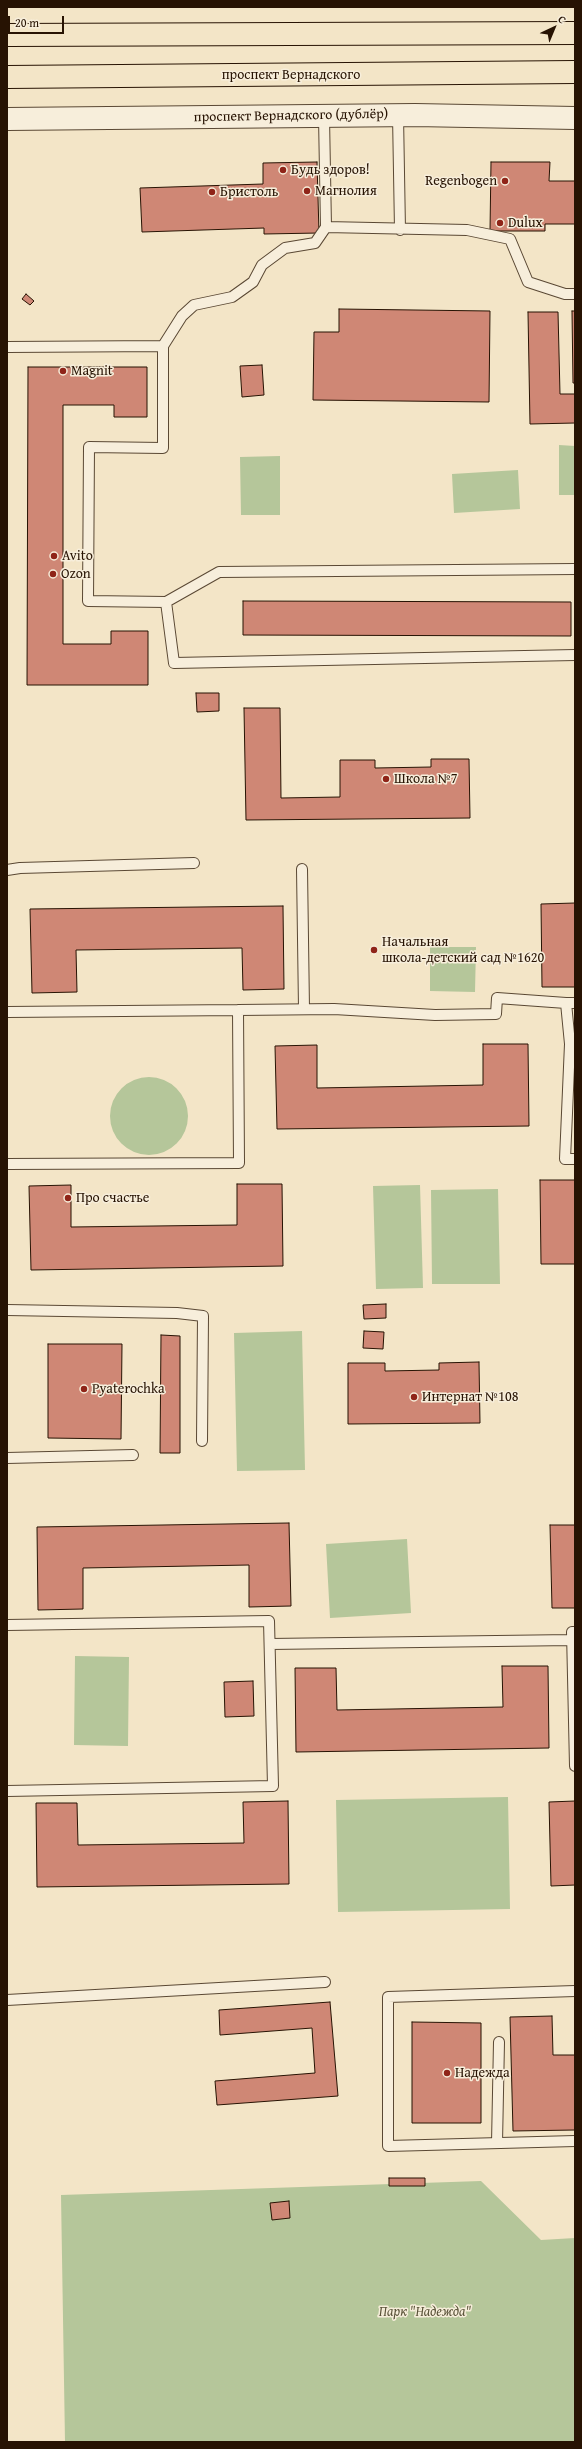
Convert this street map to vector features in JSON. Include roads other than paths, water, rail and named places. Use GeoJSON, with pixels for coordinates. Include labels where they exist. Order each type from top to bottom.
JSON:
{"type":"FeatureCollection","features":[{"type":"Feature","properties":{"kind":"main road"},"geometry":{"type":"LineString","coordinates":[[7,35],[575,33]]}},
{"type":"Feature","properties":{"kind":"main road","name":"проспект Вернадского"},"geometry":{"type":"LineString","coordinates":[[7,77],[575,72]]}},
{"type":"Feature","properties":{"kind":"street","name":"проспект Вернадского (дублёр)"},"geometry":{"type":"LineString","coordinates":[[7,119],[324,117],[398,115],[575,118]]}},
{"type":"Feature","properties":{"kind":"lane"},"geometry":{"type":"LineString","coordinates":[[398,115],[400,230]]}},
{"type":"Feature","properties":{"kind":"lane"},"geometry":{"type":"LineString","coordinates":[[324,117],[326,227],[315,243],[285,248],[262,265],[253,282],[232,297],[194,305],[182,316],[163,346],[163,448],[89,447],[88,601],[166,602],[219,572],[575,569]]}},
{"type":"Feature","properties":{"kind":"lane"},"geometry":{"type":"LineString","coordinates":[[326,227],[400,230],[467,230],[510,239],[528,282],[565,294],[575,294]]}},
{"type":"Feature","properties":{"kind":"lane"},"geometry":{"type":"LineString","coordinates":[[7,347],[163,346]]}},
{"type":"Feature","properties":{"kind":"lane"},"geometry":{"type":"LineString","coordinates":[[166,602],[174,663],[575,655]]}},
{"type":"Feature","properties":{"kind":"lane"},"geometry":{"type":"LineString","coordinates":[[7,870],[20,868],[194,863]]}},
{"type":"Feature","properties":{"kind":"lane"},"geometry":{"type":"LineString","coordinates":[[302,869],[304,1009]]}},
{"type":"Feature","properties":{"kind":"lane"},"geometry":{"type":"LineString","coordinates":[[7,1012],[334,1009],[436,1015],[496,1014],[497,998],[571,1003],[565,1159],[575,1159]]}},
{"type":"Feature","properties":{"kind":"lane"},"geometry":{"type":"LineString","coordinates":[[7,1164],[239,1163],[238,1010]]}},
{"type":"Feature","properties":{"kind":"lane"},"geometry":{"type":"LineString","coordinates":[[7,1310],[177,1313],[203,1316],[202,1441]]}},
{"type":"Feature","properties":{"kind":"lane"},"geometry":{"type":"LineString","coordinates":[[7,1458],[133,1455]]}},
{"type":"Feature","properties":{"kind":"lane"},"geometry":{"type":"LineString","coordinates":[[7,1625],[269,1621],[273,1786],[7,1791]]}},
{"type":"Feature","properties":{"kind":"lane"},"geometry":{"type":"LineString","coordinates":[[270,1644],[574,1636],[575,1766]]}},
{"type":"Feature","properties":{"kind":"lane"},"geometry":{"type":"LineString","coordinates":[[7,2000],[325,1982]]}},
{"type":"Feature","properties":{"kind":"lane"},"geometry":{"type":"LineString","coordinates":[[575,1991],[388,1997],[388,2146],[575,2141]]}},
{"type":"Feature","properties":{"kind":"lane"},"geometry":{"type":"LineString","coordinates":[[497,2144],[499,2042]]}},
{"type":"Feature","properties":{"kind":"place","name":"Будь здоров!"},"geometry":{"type":"Point","coordinates":[283,170]}},
{"type":"Feature","properties":{"kind":"place","name":"Regenbogen"},"geometry":{"type":"Point","coordinates":[505,181]}},
{"type":"Feature","properties":{"kind":"place","name":"Магнолия"},"geometry":{"type":"Point","coordinates":[307,191]}},
{"type":"Feature","properties":{"kind":"place","name":"Бристоль"},"geometry":{"type":"Point","coordinates":[212,192]}},
{"type":"Feature","properties":{"kind":"place","name":"Dulux"},"geometry":{"type":"Point","coordinates":[500,223]}},
{"type":"Feature","properties":{"kind":"place","name":"Magnit"},"geometry":{"type":"Point","coordinates":[63,371]}},
{"type":"Feature","properties":{"kind":"place","name":"Avito"},"geometry":{"type":"Point","coordinates":[54,556]}},
{"type":"Feature","properties":{"kind":"place","name":"Ozon"},"geometry":{"type":"Point","coordinates":[53,574]}},
{"type":"Feature","properties":{"kind":"place","name":"Школа №7"},"geometry":{"type":"Point","coordinates":[386,779]}},
{"type":"Feature","properties":{"kind":"place","name":"Начальная школа-детский сад №1620"},"geometry":{"type":"Point","coordinates":[374,950]}},
{"type":"Feature","properties":{"kind":"place","name":"Про счастье"},"geometry":{"type":"Point","coordinates":[68,1198]}},
{"type":"Feature","properties":{"kind":"place","name":"Pyaterochka"},"geometry":{"type":"Point","coordinates":[84,1389]}},
{"type":"Feature","properties":{"kind":"place","name":"Интернат №108"},"geometry":{"type":"Point","coordinates":[414,1397]}},
{"type":"Feature","properties":{"kind":"place","name":"Надежда"},"geometry":{"type":"Point","coordinates":[447,2073]}},
{"type":"Feature","properties":{"kind":"park label","name":"Парк \"Надежда\""},"geometry":{"type":"Point","coordinates":[425,2312]}}]}
